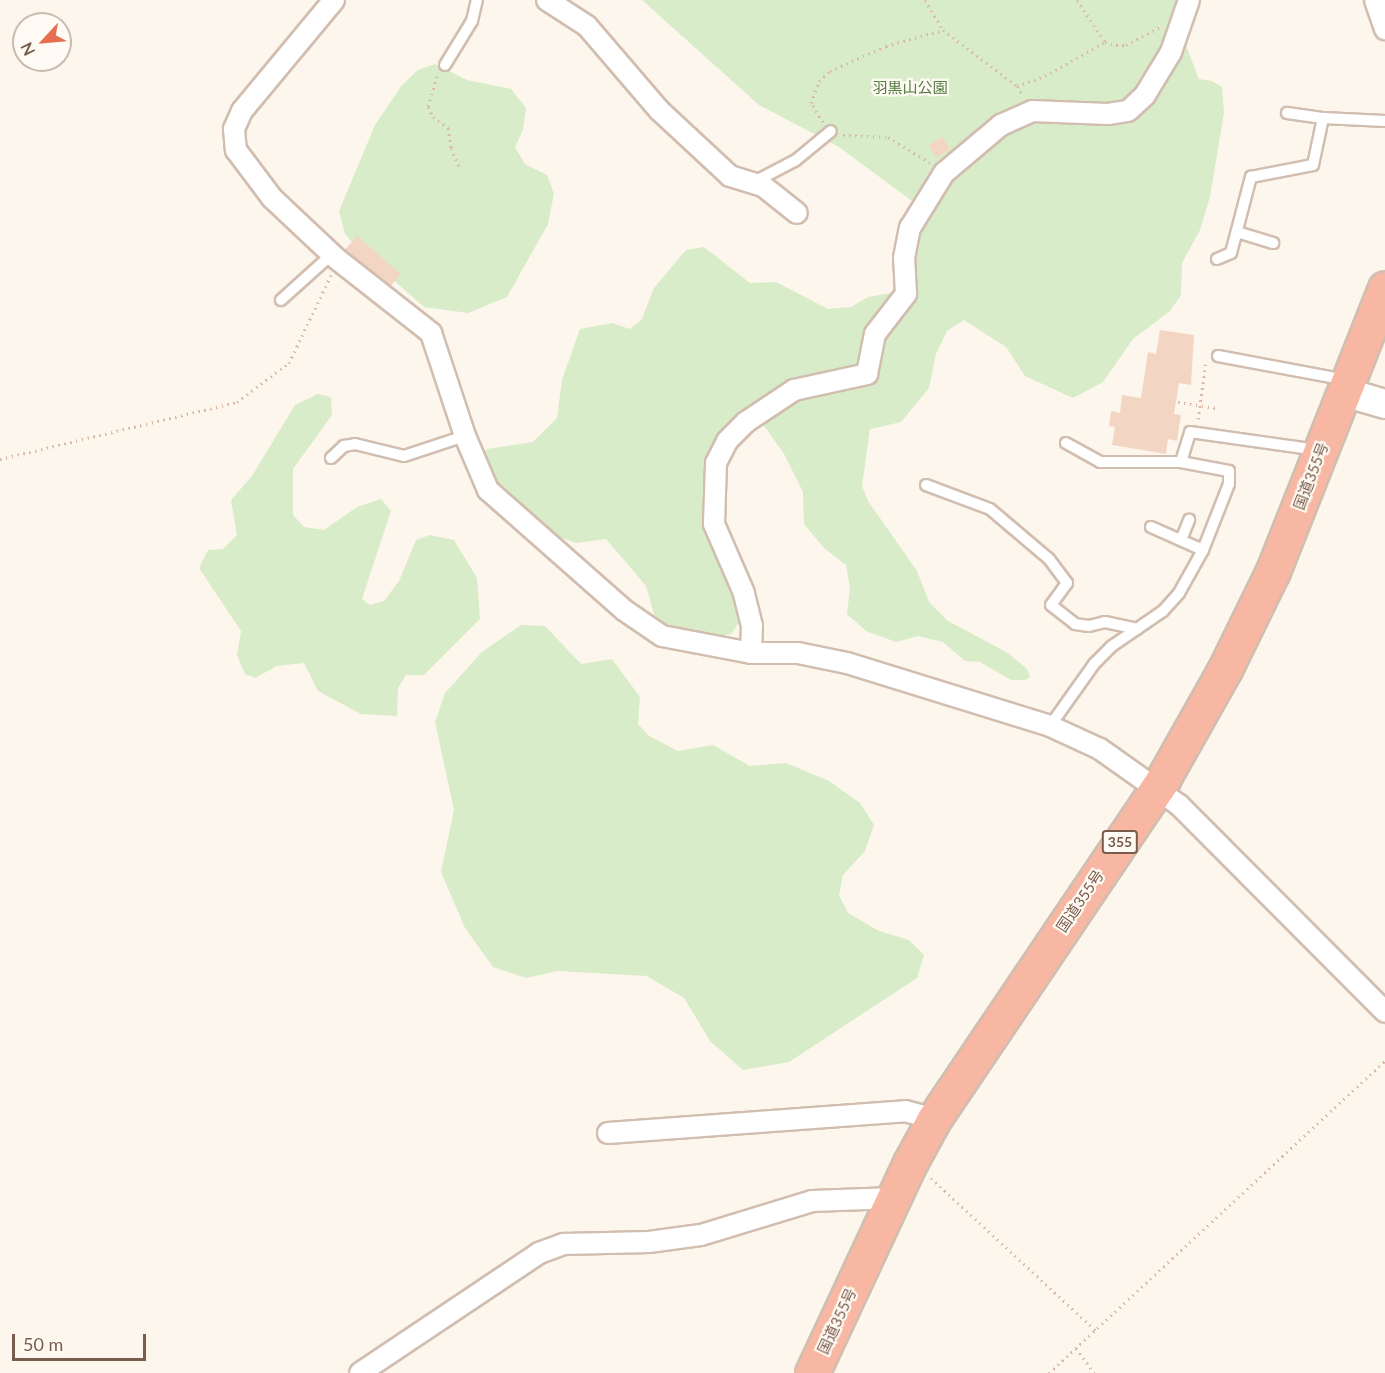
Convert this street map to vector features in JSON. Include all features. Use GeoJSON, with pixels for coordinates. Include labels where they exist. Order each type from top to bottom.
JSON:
{"type":"FeatureCollection","features":[{"type":"Feature","properties":{"kind":"highway","name":"国道355号"},"geometry":{"type":"LineString","coordinates":[[812,1373],[910,1163],[934,1119],[1156,788],[1225,669],[1273,572],[1385,288]]}},
{"type":"Feature","properties":{"kind":"street"},"geometry":{"type":"LineString","coordinates":[[334,0],[242,111],[234,129],[236,150],[253,177],[335,257],[431,333],[465,436],[488,490],[624,610],[662,636],[751,653],[798,653],[847,663],[1050,726],[1100,749],[1156,788],[1236,860],[1385,1012]]}},
{"type":"Feature","properties":{"kind":"street"},"geometry":{"type":"LineString","coordinates":[[547,0],[587,26],[659,110],[730,177],[754,182],[797,213]]}},
{"type":"Feature","properties":{"kind":"street"},"geometry":{"type":"LineString","coordinates":[[751,653],[752,626],[744,592],[714,524],[716,463],[719,453],[737,429],[790,392],[867,374],[875,334],[906,294],[904,258],[910,228],[944,173],[1001,125],[1032,111],[1108,114],[1128,111],[1145,95],[1171,52],[1182,26],[1189,0]]}},
{"type":"Feature","properties":{"kind":"street"},"geometry":{"type":"LineString","coordinates":[[1375,0],[1385,29]]}},
{"type":"Feature","properties":{"kind":"street"},"geometry":{"type":"LineString","coordinates":[[1347,386],[1385,404]]}},
{"type":"Feature","properties":{"kind":"street"},"geometry":{"type":"LineString","coordinates":[[608,1133],[905,1112],[934,1119]]}},
{"type":"Feature","properties":{"kind":"street"},"geometry":{"type":"LineString","coordinates":[[360,1373],[539,1253],[564,1244],[649,1242],[701,1235],[812,1201],[894,1198]]}},
{"type":"Feature","properties":{"kind":"lane"},"geometry":{"type":"LineString","coordinates":[[445,65],[472,21],[477,0]]}},
{"type":"Feature","properties":{"kind":"lane"},"geometry":{"type":"LineString","coordinates":[[1287,113],[1323,118],[1385,121]]}},
{"type":"Feature","properties":{"kind":"lane"},"geometry":{"type":"LineString","coordinates":[[1217,259],[1231,253],[1251,177],[1313,165],[1323,118]]}},
{"type":"Feature","properties":{"kind":"lane"},"geometry":{"type":"LineString","coordinates":[[754,182],[796,160],[831,131]]}},
{"type":"Feature","properties":{"kind":"lane"},"geometry":{"type":"LineString","coordinates":[[1237,232],[1273,243]]}},
{"type":"Feature","properties":{"kind":"lane"},"geometry":{"type":"LineString","coordinates":[[281,300],[335,257]]}},
{"type":"Feature","properties":{"kind":"lane"},"geometry":{"type":"LineString","coordinates":[[1218,356],[1347,386]]}},
{"type":"Feature","properties":{"kind":"lane"},"geometry":{"type":"LineString","coordinates":[[1181,462],[1190,432],[1321,450]]}},
{"type":"Feature","properties":{"kind":"lane"},"geometry":{"type":"LineString","coordinates":[[331,458],[344,446],[355,444],[404,456],[465,436]]}},
{"type":"Feature","properties":{"kind":"lane"},"geometry":{"type":"LineString","coordinates":[[1050,726],[1094,664],[1179,593],[1203,550],[1229,484],[1229,471],[1181,462],[1100,462],[1066,443]]}},
{"type":"Feature","properties":{"kind":"lane"},"geometry":{"type":"LineString","coordinates":[[926,485],[990,509],[1049,559],[1067,583],[1051,605],[1075,624],[1089,626],[1105,622],[1137,629]]}},
{"type":"Feature","properties":{"kind":"lane"},"geometry":{"type":"LineString","coordinates":[[1181,540],[1189,520]]}},
{"type":"Feature","properties":{"kind":"lane"},"geometry":{"type":"LineString","coordinates":[[1151,527],[1203,550]]}},
{"type":"Feature","properties":{"kind":"path"},"geometry":{"type":"LineString","coordinates":[[924,0],[943,30],[1017,86],[1032,111]]}},
{"type":"Feature","properties":{"kind":"path"},"geometry":{"type":"LineString","coordinates":[[1077,0],[1105,42]]}},
{"type":"Feature","properties":{"kind":"path"},"geometry":{"type":"LineString","coordinates":[[1017,86],[1045,76],[1105,42],[1126,45],[1160,26],[1182,26]]}},
{"type":"Feature","properties":{"kind":"path"},"geometry":{"type":"LineString","coordinates":[[943,30],[886,46],[830,71],[819,81],[812,103],[831,131],[850,138],[888,137],[944,173]]}},
{"type":"Feature","properties":{"kind":"path"},"geometry":{"type":"LineString","coordinates":[[445,65],[435,79],[428,107],[433,117],[448,128],[451,148],[461,170]]}},
{"type":"Feature","properties":{"kind":"path"},"geometry":{"type":"LineString","coordinates":[[0,459],[237,402],[289,363],[335,257]]}},
{"type":"Feature","properties":{"kind":"path"},"geometry":{"type":"LineString","coordinates":[[1196,433],[1207,355],[1218,356]]}},
{"type":"Feature","properties":{"kind":"path"},"geometry":{"type":"LineString","coordinates":[[1178,402],[1217,408]]}},
{"type":"Feature","properties":{"kind":"path"},"geometry":{"type":"LineString","coordinates":[[1049,1373],[1385,1061]]}},
{"type":"Feature","properties":{"kind":"path"},"geometry":{"type":"LineString","coordinates":[[910,1163],[1095,1330]]}},
{"type":"Feature","properties":{"kind":"path"},"geometry":{"type":"LineString","coordinates":[[1076,1348],[1094,1373]]}},
{"type":"Feature","properties":{"kind":"green space","name":"羽黒山公園"},"geometry":{"type":"Polygon","coordinates":[[[642,0],[1184,0],[1185,43],[1199,79],[1212,81],[1222,87],[1224,113],[1210,197],[1200,230],[1182,263],[1181,295],[1170,311],[1133,339],[1103,382],[1073,398],[1025,376],[1006,347],[964,320],[947,331],[936,354],[929,388],[901,422],[870,429],[862,486],[868,501],[917,571],[929,602],[948,621],[1008,653],[1027,669],[1030,677],[1025,680],[1011,680],[980,662],[965,661],[943,642],[918,636],[896,642],[866,631],[847,614],[850,588],[846,565],[824,548],[804,524],[803,492],[784,454],[762,423],[728,426],[710,451],[704,490],[706,522],[736,596],[740,621],[731,634],[714,637],[667,630],[654,614],[646,586],[606,539],[576,543],[542,531],[499,493],[479,461],[487,449],[533,442],[557,418],[562,380],[580,329],[612,323],[630,329],[642,319],[654,288],[686,250],[704,247],[750,283],[776,282],[828,309],[851,307],[868,297],[897,292],[916,204],[839,147],[759,105],[642,0]]]}},
{"type":"Feature","properties":{"kind":"green space"},"geometry":{"type":"Polygon","coordinates":[[[435,64],[467,80],[511,89],[526,108],[523,130],[515,147],[525,164],[547,175],[554,194],[548,224],[507,297],[468,313],[424,307],[357,248],[345,234],[339,211],[375,125],[402,85],[418,70],[435,64]]]}},
{"type":"Feature","properties":{"kind":"green space"},"geometry":{"type":"Polygon","coordinates":[[[318,394],[331,397],[332,415],[293,469],[293,515],[304,527],[324,530],[357,507],[381,499],[391,511],[362,599],[370,605],[384,601],[399,581],[416,540],[430,535],[454,540],[477,578],[480,619],[424,675],[406,675],[398,688],[397,716],[361,714],[318,691],[304,663],[277,666],[255,678],[245,674],[237,655],[241,631],[199,568],[208,550],[223,549],[237,535],[231,500],[252,476],[295,405],[318,394]]]}},
{"type":"Feature","properties":{"kind":"green space"},"geometry":{"type":"Polygon","coordinates":[[[521,625],[545,626],[581,664],[612,659],[640,697],[638,724],[649,736],[678,751],[713,745],[750,766],[786,763],[829,781],[860,803],[874,825],[865,851],[843,875],[839,895],[848,913],[879,931],[909,940],[924,955],[917,978],[789,1062],[743,1070],[710,1041],[684,998],[647,976],[558,971],[526,978],[493,967],[465,928],[441,872],[454,810],[435,722],[445,693],[482,652],[521,625]]]}},
{"type":"Feature","properties":{"kind":"building"},"geometry":{"type":"Polygon","coordinates":[[[942,137],[950,149],[937,158],[929,146],[942,137]]]}},
{"type":"Feature","properties":{"kind":"building"},"geometry":{"type":"Polygon","coordinates":[[[357,236],[401,274],[389,288],[345,250],[357,236]]]}},
{"type":"Feature","properties":{"kind":"building"},"geometry":{"type":"Polygon","coordinates":[[[1160,330],[1194,335],[1191,385],[1179,383],[1174,414],[1181,415],[1177,441],[1168,439],[1166,454],[1112,445],[1115,427],[1109,426],[1111,411],[1120,413],[1122,395],[1141,398],[1148,352],[1156,354],[1160,330]]]}}]}
